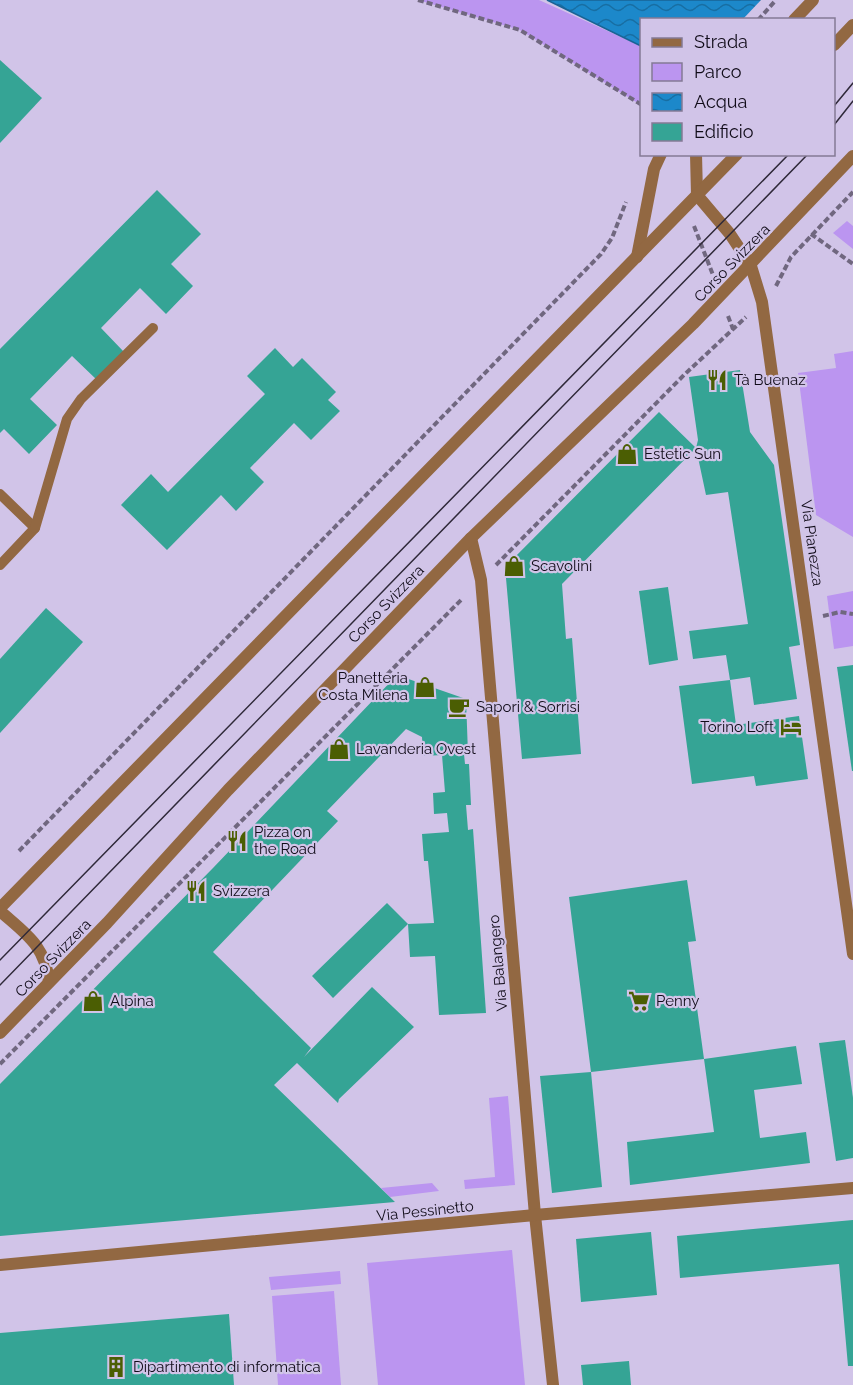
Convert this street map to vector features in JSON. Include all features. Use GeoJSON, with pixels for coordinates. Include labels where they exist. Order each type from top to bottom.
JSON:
{"type":"FeatureCollection","features":[{"type":"Feature","properties":{"kind":"street"},"geometry":{"type":"LineString","coordinates":[[796,18],[813,0]]}},
{"type":"Feature","properties":{"kind":"street"},"geometry":{"type":"LineString","coordinates":[[835,44],[851,27]]}},
{"type":"Feature","properties":{"kind":"street"},"geometry":{"type":"LineString","coordinates":[[638,257],[654,169],[660,156]]}},
{"type":"Feature","properties":{"kind":"street"},"geometry":{"type":"LineString","coordinates":[[696,156],[697,195]]}},
{"type":"Feature","properties":{"kind":"street"},"geometry":{"type":"LineString","coordinates":[[49,982],[47,967],[38,945],[0,910],[735,156]]}},
{"type":"Feature","properties":{"kind":"street","name":"Corso Svizzera"},"geometry":{"type":"LineString","coordinates":[[0,1033],[108,923],[228,790],[471,538],[751,266],[853,156]]}},
{"type":"Feature","properties":{"kind":"street","name":"Via Pianezza"},"geometry":{"type":"LineString","coordinates":[[697,195],[730,234],[751,266],[762,302],[853,954]]}},
{"type":"Feature","properties":{"kind":"street","name":"Via Balangero"},"geometry":{"type":"LineString","coordinates":[[471,538],[481,580],[535,1215],[553,1385]]}},
{"type":"Feature","properties":{"kind":"street","name":"Via Pessinetto"},"geometry":{"type":"LineString","coordinates":[[0,1265],[853,1188]]}},
{"type":"Feature","properties":{"kind":"lane"},"geometry":{"type":"LineString","coordinates":[[0,565],[35,528],[67,419],[81,399],[153,328]]}},
{"type":"Feature","properties":{"kind":"lane"},"geometry":{"type":"LineString","coordinates":[[0,494],[35,528]]}},
{"type":"Feature","properties":{"kind":"path"},"geometry":{"type":"LineString","coordinates":[[418,0],[520,30],[640,104]]}},
{"type":"Feature","properties":{"kind":"path"},"geometry":{"type":"LineString","coordinates":[[760,18],[776,0]]}},
{"type":"Feature","properties":{"kind":"path"},"geometry":{"type":"LineString","coordinates":[[0,1064],[684,375],[762,302],[778,283],[791,256],[853,192]]}},
{"type":"Feature","properties":{"kind":"path"},"geometry":{"type":"LineString","coordinates":[[20,851],[601,254],[622,217],[628,194]]}},
{"type":"Feature","properties":{"kind":"path"},"geometry":{"type":"LineString","coordinates":[[686,206],[733,329]]}},
{"type":"Feature","properties":{"kind":"path"},"geometry":{"type":"LineString","coordinates":[[811,234],[853,264]]}},
{"type":"Feature","properties":{"kind":"path"},"geometry":{"type":"LineString","coordinates":[[808,619],[840,612],[853,614]]}},
{"type":"Feature","properties":{"kind":"green space"},"geometry":{"type":"Polygon","coordinates":[[[418,0],[539,0],[640,46],[640,104],[520,30],[418,0]]]}},
{"type":"Feature","properties":{"kind":"green space"},"geometry":{"type":"Polygon","coordinates":[[[847,221],[853,226],[853,249],[833,233],[847,221]]]}},
{"type":"Feature","properties":{"kind":"green space"},"geometry":{"type":"Polygon","coordinates":[[[853,351],[853,537],[816,515],[798,373],[836,368],[834,354],[853,351]]]}},
{"type":"Feature","properties":{"kind":"green space"},"geometry":{"type":"Polygon","coordinates":[[[853,591],[853,646],[834,649],[827,596],[853,591]]]}},
{"type":"Feature","properties":{"kind":"green space"},"geometry":{"type":"Polygon","coordinates":[[[508,1096],[515,1185],[465,1189],[464,1180],[495,1177],[489,1098],[508,1096]]]}},
{"type":"Feature","properties":{"kind":"green space"},"geometry":{"type":"Polygon","coordinates":[[[432,1183],[439,1191],[390,1197],[381,1188],[432,1183]]]}},
{"type":"Feature","properties":{"kind":"green space"},"geometry":{"type":"Polygon","coordinates":[[[512,1250],[525,1385],[378,1385],[367,1263],[512,1250]]]}},
{"type":"Feature","properties":{"kind":"green space"},"geometry":{"type":"Polygon","coordinates":[[[340,1271],[341,1284],[271,1290],[269,1277],[340,1271]]]}},
{"type":"Feature","properties":{"kind":"green space"},"geometry":{"type":"Polygon","coordinates":[[[334,1291],[341,1385],[278,1385],[272,1296],[334,1291]]]}},
{"type":"Feature","properties":{"kind":"water"},"geometry":{"type":"Polygon","coordinates":[[[547,0],[807,0],[824,18],[640,18],[640,46],[547,0]]]}},
{"type":"Feature","properties":{"kind":"pier"},"geometry":{"type":"Polygon","coordinates":[[[761,0],[811,0],[826,18],[744,18],[761,0]]]}},
{"type":"Feature","properties":{"kind":"pier"},"geometry":{"type":"Polygon","coordinates":[[[835,27],[853,46],[853,207],[841,220],[774,156],[835,156],[835,27]]]}},
{"type":"Feature","properties":{"kind":"building"},"geometry":{"type":"Polygon","coordinates":[[[0,60],[42,98],[0,143],[0,60]]]}},
{"type":"Feature","properties":{"kind":"building"},"geometry":{"type":"Polygon","coordinates":[[[157,190],[201,234],[171,264],[193,286],[166,314],[140,288],[101,328],[124,352],[97,380],[72,356],[30,399],[57,425],[29,454],[4,429],[0,433],[0,349],[157,190]]]}},
{"type":"Feature","properties":{"kind":"building"},"geometry":{"type":"Polygon","coordinates":[[[275,348],[293,367],[302,358],[336,392],[328,400],[340,411],[311,440],[294,423],[250,468],[264,482],[236,511],[221,495],[167,550],[121,505],[151,474],[168,492],[265,394],[247,376],[275,348]]]}},
{"type":"Feature","properties":{"kind":"building"},"geometry":{"type":"Polygon","coordinates":[[[740,370],[750,432],[774,465],[800,645],[789,647],[797,699],[754,705],[750,677],[730,680],[726,655],[693,659],[689,631],[748,624],[728,492],[706,495],[696,448],[698,440],[689,377],[740,370]]]}},
{"type":"Feature","properties":{"kind":"building"},"geometry":{"type":"Polygon","coordinates":[[[659,412],[696,448],[562,584],[566,639],[572,638],[581,754],[522,759],[505,567],[659,412]]]}},
{"type":"Feature","properties":{"kind":"building"},"geometry":{"type":"Polygon","coordinates":[[[668,587],[678,660],[649,665],[639,591],[668,587]]]}},
{"type":"Feature","properties":{"kind":"building"},"geometry":{"type":"Polygon","coordinates":[[[46,608],[83,642],[0,733],[0,659],[46,608]]]}},
{"type":"Feature","properties":{"kind":"building"},"geometry":{"type":"Polygon","coordinates":[[[853,665],[853,771],[852,771],[837,667],[853,665]]]}},
{"type":"Feature","properties":{"kind":"building"},"geometry":{"type":"Polygon","coordinates":[[[397,675],[466,699],[468,754],[464,754],[465,764],[469,764],[471,805],[466,805],[468,830],[473,829],[486,1013],[439,1015],[435,956],[410,957],[408,924],[434,923],[428,861],[424,861],[422,834],[449,832],[447,813],[434,814],[433,793],[445,792],[442,755],[423,756],[422,737],[406,729],[327,811],[338,821],[213,952],[311,1048],[304,1057],[372,987],[414,1027],[339,1099],[338,1103],[297,1063],[274,1085],[395,1202],[0,1236],[0,1084],[213,868],[397,675]]]}},
{"type":"Feature","properties":{"kind":"building"},"geometry":{"type":"Polygon","coordinates":[[[730,680],[736,725],[799,716],[808,779],[756,786],[754,776],[692,784],[679,686],[730,680]]]}},
{"type":"Feature","properties":{"kind":"building","name":"Penny"},"geometry":{"type":"Polygon","coordinates":[[[687,880],[696,941],[688,942],[704,1059],[591,1072],[569,897],[687,880]]]}},
{"type":"Feature","properties":{"kind":"building"},"geometry":{"type":"Polygon","coordinates":[[[387,903],[408,924],[333,998],[312,976],[387,903]]]}},
{"type":"Feature","properties":{"kind":"building"},"geometry":{"type":"Polygon","coordinates":[[[845,1040],[853,1098],[853,1158],[836,1161],[819,1043],[845,1040]]]}},
{"type":"Feature","properties":{"kind":"building"},"geometry":{"type":"Polygon","coordinates":[[[796,1046],[802,1084],[754,1090],[760,1138],[806,1132],[810,1163],[630,1185],[627,1142],[714,1132],[704,1059],[796,1046]]]}},
{"type":"Feature","properties":{"kind":"building"},"geometry":{"type":"Polygon","coordinates":[[[591,1072],[602,1187],[552,1193],[540,1076],[591,1072]]]}},
{"type":"Feature","properties":{"kind":"building"},"geometry":{"type":"Polygon","coordinates":[[[853,1220],[853,1366],[848,1366],[839,1264],[680,1278],[677,1236],[853,1220]]]}},
{"type":"Feature","properties":{"kind":"building"},"geometry":{"type":"Polygon","coordinates":[[[651,1232],[657,1295],[581,1302],[576,1239],[651,1232]]]}},
{"type":"Feature","properties":{"kind":"building","name":"Dipartimento di informatica"},"geometry":{"type":"Polygon","coordinates":[[[229,1314],[234,1385],[0,1385],[0,1333],[229,1314]]]}},
{"type":"Feature","properties":{"kind":"building"},"geometry":{"type":"Polygon","coordinates":[[[629,1361],[631,1385],[583,1385],[581,1365],[629,1361]]]}},
{"type":"Feature","properties":{"kind":"tram line"},"geometry":{"type":"LineString","coordinates":[[835,105],[853,83]]}},
{"type":"Feature","properties":{"kind":"tram line"},"geometry":{"type":"LineString","coordinates":[[835,124],[853,101]]}},
{"type":"Feature","properties":{"kind":"tram line"},"geometry":{"type":"LineString","coordinates":[[0,960],[787,156]]}},
{"type":"Feature","properties":{"kind":"tram line"},"geometry":{"type":"LineString","coordinates":[[0,985],[806,156]]}},
{"type":"Feature","properties":{"kind":"place","name":"Tà Buenaz"},"geometry":{"type":"Point","coordinates":[717,380]}},
{"type":"Feature","properties":{"kind":"place","name":"Estetic Sun"},"geometry":{"type":"Point","coordinates":[627,454]}},
{"type":"Feature","properties":{"kind":"place","name":"Scavolini"},"geometry":{"type":"Point","coordinates":[514,566]}},
{"type":"Feature","properties":{"kind":"place","name":"Panetteria Costa Milena"},"geometry":{"type":"Point","coordinates":[425,687]}},
{"type":"Feature","properties":{"kind":"place","name":"Sapori & Sorrisi"},"geometry":{"type":"Point","coordinates":[459,707]}},
{"type":"Feature","properties":{"kind":"place","name":"Torino Loft"},"geometry":{"type":"Point","coordinates":[791,727]}},
{"type":"Feature","properties":{"kind":"place","name":"Lavanderia Ovest"},"geometry":{"type":"Point","coordinates":[339,749]}},
{"type":"Feature","properties":{"kind":"place","name":"Pizza on the Road"},"geometry":{"type":"Point","coordinates":[237,841]}},
{"type":"Feature","properties":{"kind":"place","name":"Svizzera"},"geometry":{"type":"Point","coordinates":[196,891]}},
{"type":"Feature","properties":{"kind":"place","name":"Alpina"},"geometry":{"type":"Point","coordinates":[93,1001]}},
{"type":"Feature","properties":{"kind":"place","name":"Penny"},"geometry":{"type":"Point","coordinates":[639,1001]}},
{"type":"Feature","properties":{"kind":"place","name":"Dipartimento di informatica"},"geometry":{"type":"Point","coordinates":[116,1367]}}]}
